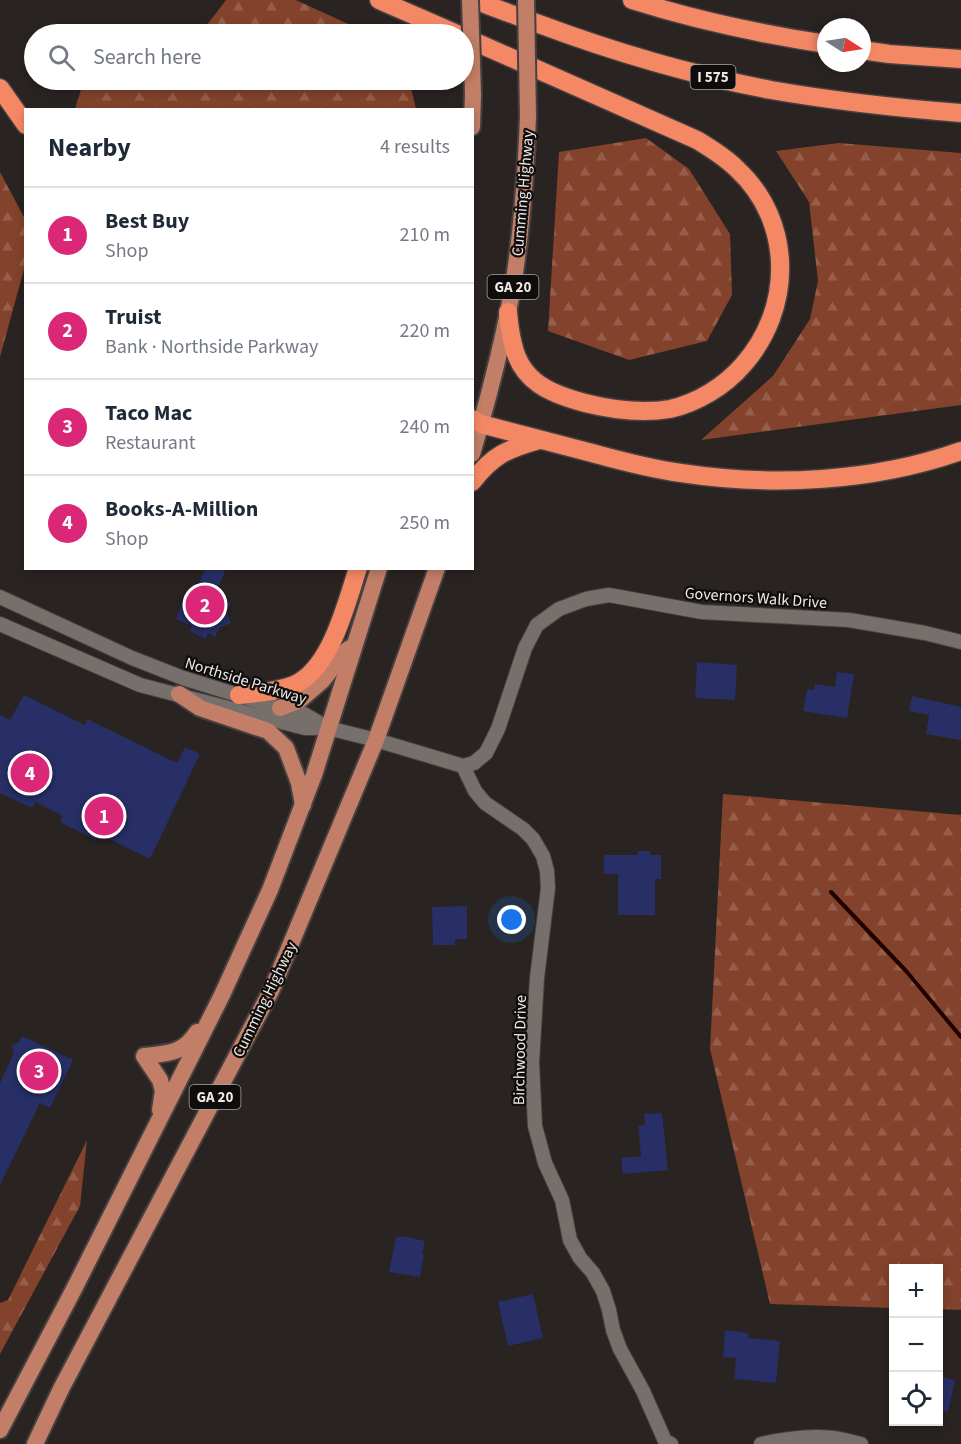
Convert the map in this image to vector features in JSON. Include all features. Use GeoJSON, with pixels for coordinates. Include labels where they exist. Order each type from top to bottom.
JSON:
{"type":"FeatureCollection","features":[{"type":"Feature","properties":{"kind":"highway"},"geometry":{"type":"LineString","coordinates":[[379,0],[434,24]]}},
{"type":"Feature","properties":{"kind":"highway","name":"I 575"},"geometry":{"type":"LineString","coordinates":[[475,0],[624,54],[701,74],[832,100],[961,113]]}},
{"type":"Feature","properties":{"kind":"highway"},"geometry":{"type":"LineString","coordinates":[[632,0],[760,33],[817,42]]}},
{"type":"Feature","properties":{"kind":"highway"},"geometry":{"type":"LineString","coordinates":[[474,41],[697,140],[719,153],[739,170],[768,210],[780,253],[779,294],[774,314],[753,354],[738,372],[720,386],[698,399],[672,408],[647,412],[603,408],[554,393],[540,386],[528,376],[519,362],[513,345],[508,312]]}},
{"type":"Feature","properties":{"kind":"highway"},"geometry":{"type":"LineString","coordinates":[[871,51],[961,59]]}},
{"type":"Feature","properties":{"kind":"highway"},"geometry":{"type":"LineString","coordinates":[[0,88],[24,122]]}},
{"type":"Feature","properties":{"kind":"highway"},"geometry":{"type":"LineString","coordinates":[[477,422],[678,473],[746,480],[856,475],[922,462],[961,451]]}},
{"type":"Feature","properties":{"kind":"highway"},"geometry":{"type":"LineString","coordinates":[[474,480],[488,463],[501,454],[521,445],[541,440]]}},
{"type":"Feature","properties":{"kind":"highway"},"geometry":{"type":"LineString","coordinates":[[239,695],[270,692],[295,684],[310,675],[331,645],[357,570]]}},
{"type":"Feature","properties":{"kind":"main road"},"geometry":{"type":"LineString","coordinates":[[470,0],[471,24]]}},
{"type":"Feature","properties":{"kind":"main road","name":"Cumming Highway"},"geometry":{"type":"LineString","coordinates":[[474,441],[477,422],[508,312],[514,279],[523,202],[528,116],[526,0]]}},
{"type":"Feature","properties":{"kind":"main road"},"geometry":{"type":"LineString","coordinates":[[473,90],[473,108]]}},
{"type":"Feature","properties":{"kind":"main road","name":"GA 20"},"geometry":{"type":"LineString","coordinates":[[0,1430],[74,1289],[222,995],[270,890],[314,775],[378,570]]}},
{"type":"Feature","properties":{"kind":"main road","name":"Cumming Highway"},"geometry":{"type":"LineString","coordinates":[[34,1444],[272,989],[376,740],[435,570]]}},
{"type":"Feature","properties":{"kind":"main road"},"geometry":{"type":"LineString","coordinates":[[280,708],[300,700],[322,681],[346,651],[354,646]]}},
{"type":"Feature","properties":{"kind":"main road"},"geometry":{"type":"LineString","coordinates":[[179,694],[200,708],[268,731],[286,748],[299,783],[303,805]]}},
{"type":"Feature","properties":{"kind":"main road"},"geometry":{"type":"LineString","coordinates":[[160,1117],[163,1091],[160,1080],[144,1056],[181,1050],[192,1041],[222,995]]}},
{"type":"Feature","properties":{"kind":"street","name":"Governors Walk Drive"},"geometry":{"type":"LineString","coordinates":[[463,766],[474,763],[486,753],[498,729],[525,648],[537,625],[559,609],[586,599],[609,595],[702,612],[849,620],[925,633],[961,642]]}},
{"type":"Feature","properties":{"kind":"street","name":"Northside Parkway"},"geometry":{"type":"LineString","coordinates":[[0,597],[157,668],[304,714],[328,728]]}},
{"type":"Feature","properties":{"kind":"street","name":"Northside Parkway"},"geometry":{"type":"LineString","coordinates":[[0,624],[140,685],[305,728],[328,728]]}},
{"type":"Feature","properties":{"kind":"street"},"geometry":{"type":"LineString","coordinates":[[328,728],[463,766]]}},
{"type":"Feature","properties":{"kind":"street","name":"Birchwood Drive"},"geometry":{"type":"LineString","coordinates":[[463,766],[475,790],[485,803],[533,839],[543,856],[548,888],[537,978],[532,1054],[535,1125],[545,1163],[562,1200],[570,1240],[603,1291],[620,1349],[643,1391],[665,1441],[671,1444]]}},
{"type":"Feature","properties":{"kind":"street"},"geometry":{"type":"LineString","coordinates":[[761,1444],[819,1437],[861,1444]]}},
{"type":"Feature","properties":{"kind":"green space"},"geometry":{"type":"Polygon","coordinates":[[[226,0],[296,0],[348,24],[208,24],[226,0]]]}},
{"type":"Feature","properties":{"kind":"green space"},"geometry":{"type":"Polygon","coordinates":[[[81,90],[411,90],[416,108],[75,108],[81,90]]]}},
{"type":"Feature","properties":{"kind":"green space"},"geometry":{"type":"Polygon","coordinates":[[[646,138],[689,169],[730,234],[732,295],[707,341],[629,360],[548,331],[559,152],[646,138]]]}},
{"type":"Feature","properties":{"kind":"green space"},"geometry":{"type":"Polygon","coordinates":[[[839,143],[961,153],[961,405],[701,440],[773,376],[810,319],[818,281],[809,202],[776,151],[839,143]]]}},
{"type":"Feature","properties":{"kind":"green space"},"geometry":{"type":"Polygon","coordinates":[[[0,172],[24,217],[24,269],[0,357],[0,172]]]}},
{"type":"Feature","properties":{"kind":"green space"},"geometry":{"type":"Polygon","coordinates":[[[723,794],[961,815],[961,1310],[943,1309],[943,1264],[889,1264],[889,1308],[770,1304],[710,1049],[723,794]]]}},
{"type":"Feature","properties":{"kind":"green space"},"geometry":{"type":"Polygon","coordinates":[[[87,1140],[80,1206],[0,1354],[0,1303],[8,1300],[87,1140]]]}},
{"type":"Feature","properties":{"kind":"building"},"geometry":{"type":"Polygon","coordinates":[[[205,570],[225,572],[215,595],[231,602],[226,611],[231,623],[219,628],[215,637],[208,633],[206,639],[190,631],[192,626],[176,619],[192,584],[197,587],[205,570]]]}},
{"type":"Feature","properties":{"kind":"building"},"geometry":{"type":"Polygon","coordinates":[[[697,662],[737,665],[735,700],[695,698],[697,662]]]}},
{"type":"Feature","properties":{"kind":"building"},"geometry":{"type":"Polygon","coordinates":[[[837,672],[854,674],[847,718],[803,711],[807,689],[814,690],[815,684],[835,687],[837,672]]]}},
{"type":"Feature","properties":{"kind":"building"},"geometry":{"type":"Polygon","coordinates":[[[24,695],[85,725],[87,719],[177,763],[185,747],[200,754],[150,859],[99,834],[96,840],[60,822],[63,816],[35,802],[32,808],[0,793],[0,715],[10,720],[24,695]]]}},
{"type":"Feature","properties":{"kind":"building"},"geometry":{"type":"Polygon","coordinates":[[[912,696],[961,707],[961,740],[926,734],[929,715],[909,711],[912,696]]]}},
{"type":"Feature","properties":{"kind":"building"},"geometry":{"type":"Polygon","coordinates":[[[638,851],[650,851],[650,855],[661,855],[661,879],[655,879],[655,915],[618,915],[618,874],[604,874],[604,855],[638,855],[638,851]]]}},
{"type":"Feature","properties":{"kind":"building"},"geometry":{"type":"Polygon","coordinates":[[[467,906],[467,939],[455,939],[455,945],[433,945],[432,907],[467,906]]]}},
{"type":"Feature","properties":{"kind":"building"},"geometry":{"type":"Polygon","coordinates":[[[22,1036],[73,1060],[50,1108],[40,1103],[0,1185],[0,1083],[14,1053],[11,1046],[19,1042],[22,1036]]]}},
{"type":"Feature","properties":{"kind":"building"},"geometry":{"type":"Polygon","coordinates":[[[662,1113],[668,1170],[623,1174],[621,1158],[641,1156],[638,1126],[645,1125],[644,1114],[662,1113]]]}},
{"type":"Feature","properties":{"kind":"building"},"geometry":{"type":"Polygon","coordinates":[[[396,1237],[425,1241],[420,1277],[389,1272],[396,1237]]]}},
{"type":"Feature","properties":{"kind":"building"},"geometry":{"type":"Polygon","coordinates":[[[533,1294],[543,1338],[508,1346],[498,1302],[533,1294]]]}},
{"type":"Feature","properties":{"kind":"building"},"geometry":{"type":"Polygon","coordinates":[[[725,1330],[748,1333],[748,1338],[780,1341],[776,1383],[734,1379],[736,1358],[723,1357],[725,1330]]]}},
{"type":"Feature","properties":{"kind":"building"},"geometry":{"type":"Polygon","coordinates":[[[943,1377],[955,1380],[948,1412],[943,1411],[943,1377]]]}},
{"type":"Feature","properties":{"kind":"waterway"},"geometry":{"type":"LineString","coordinates":[[831,892],[907,972],[961,1037]]}},
{"type":"Feature","properties":{"kind":"place","name":"Truist"},"geometry":{"type":"Point","coordinates":[205,605]}},
{"type":"Feature","properties":{"kind":"place","name":"Books-A-Million"},"geometry":{"type":"Point","coordinates":[30,773]}},
{"type":"Feature","properties":{"kind":"place","name":"Best Buy"},"geometry":{"type":"Point","coordinates":[104,816]}},
{"type":"Feature","properties":{"kind":"place","name":"Taco Mac"},"geometry":{"type":"Point","coordinates":[39,1071]}}]}
